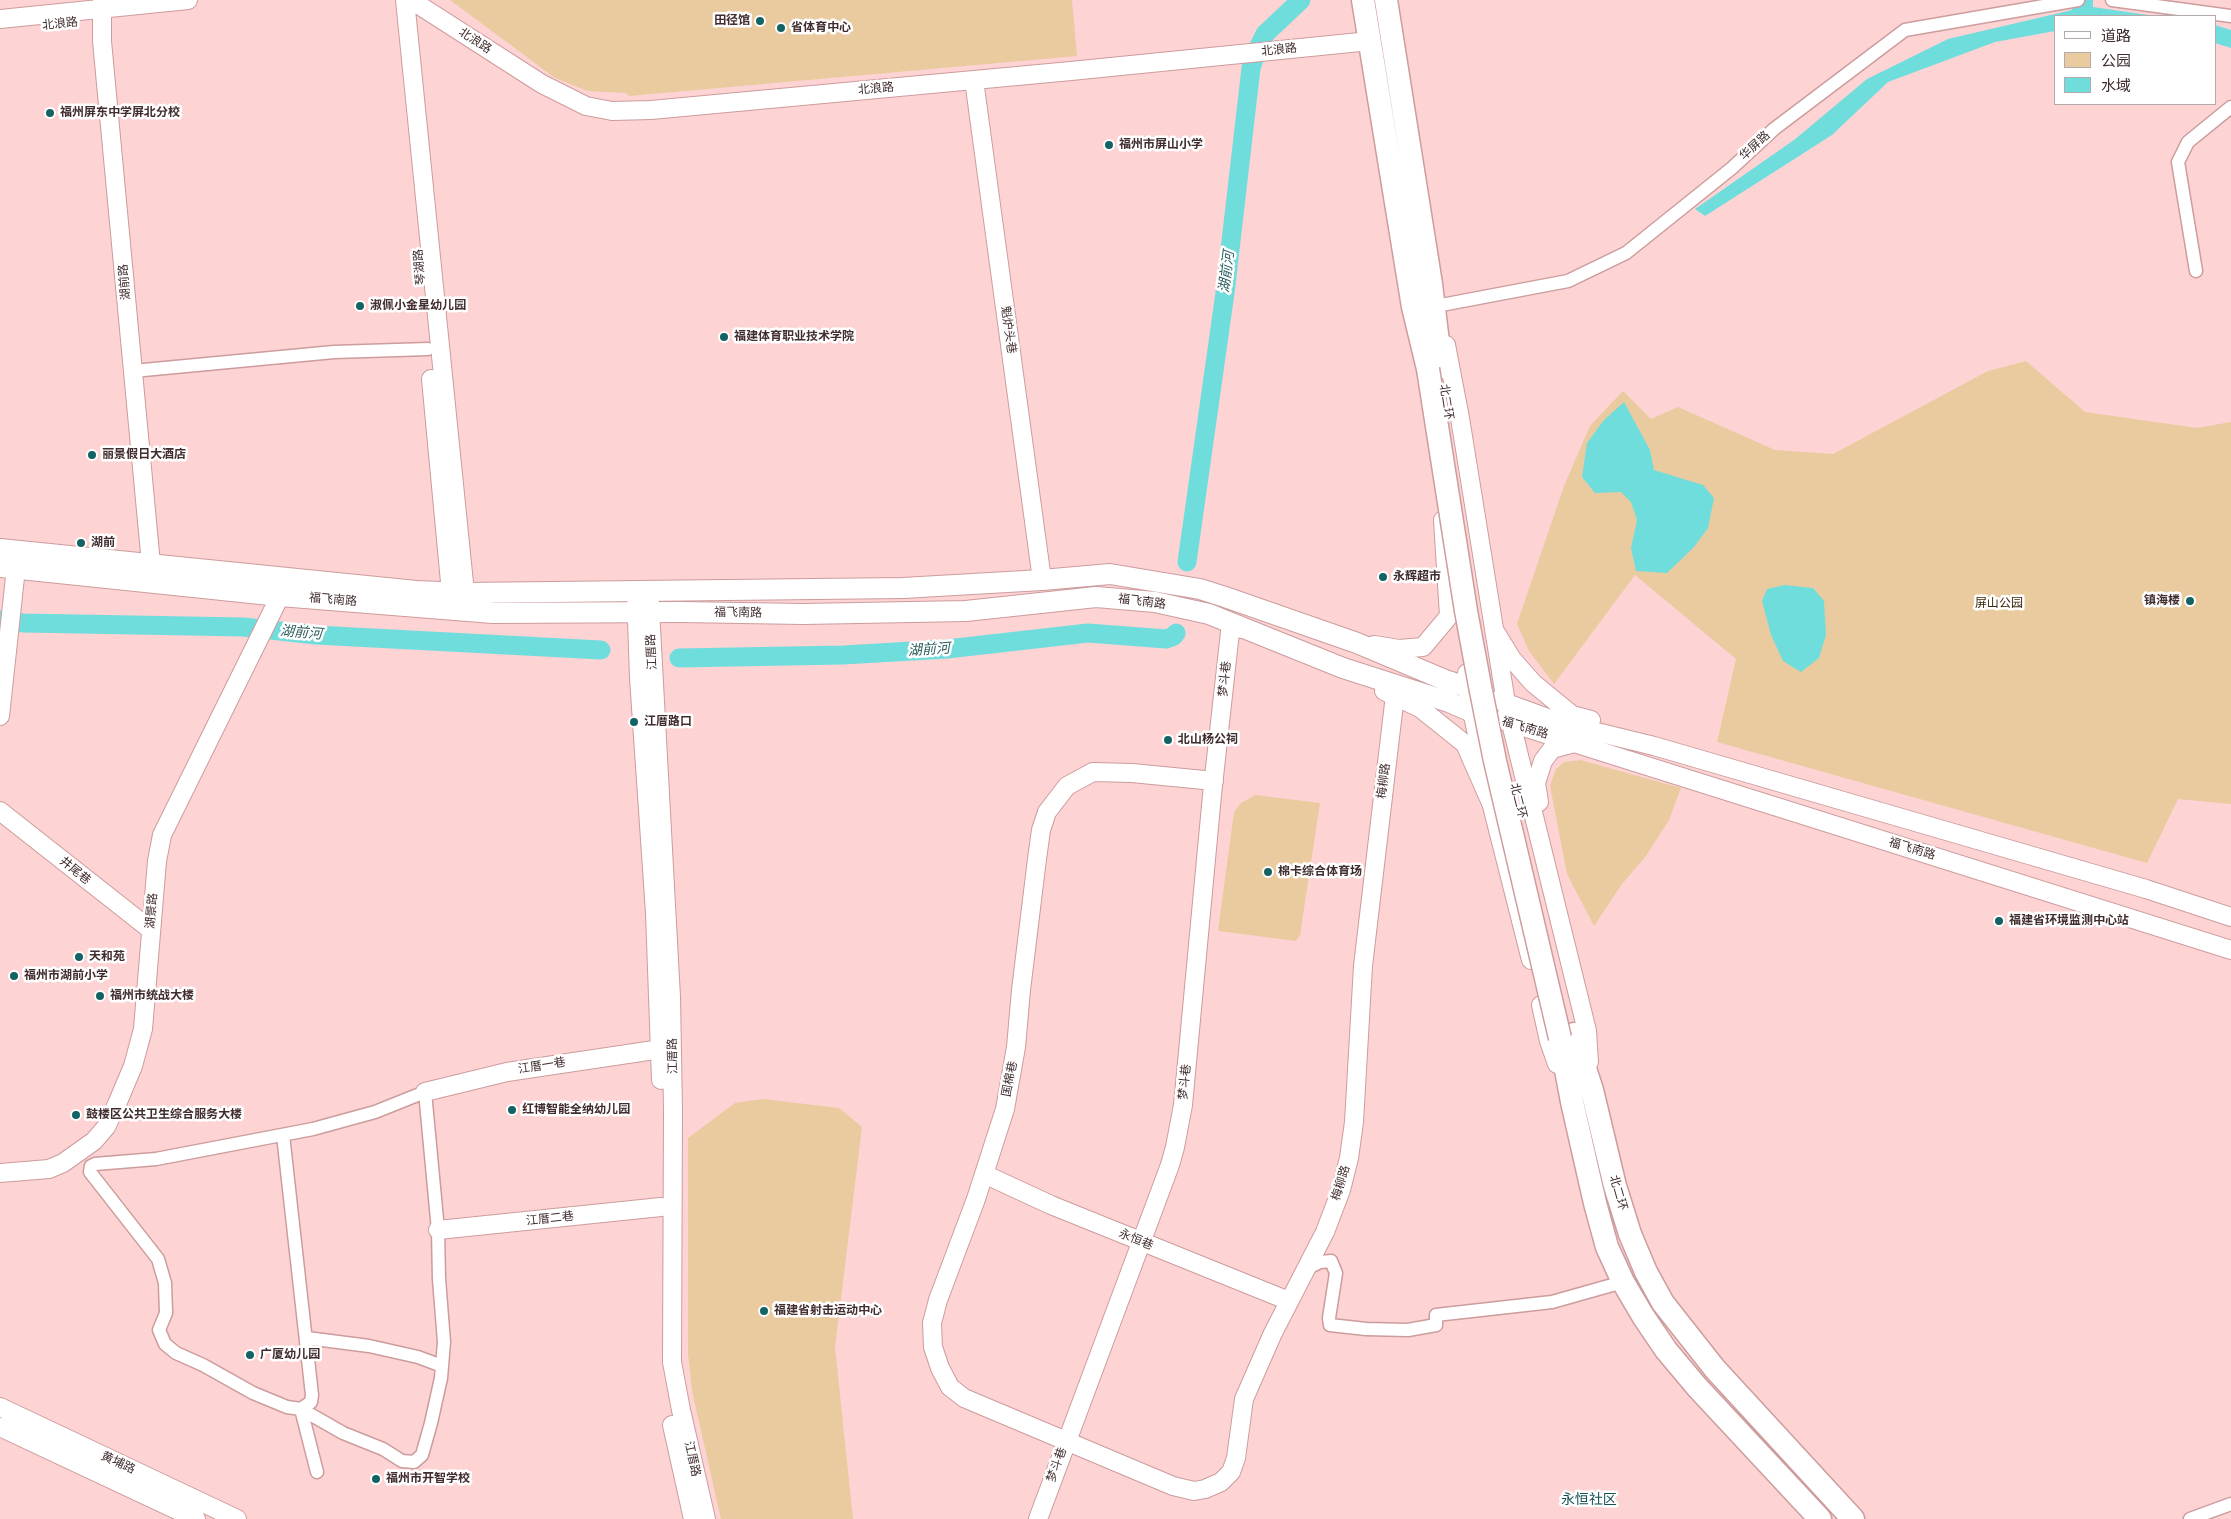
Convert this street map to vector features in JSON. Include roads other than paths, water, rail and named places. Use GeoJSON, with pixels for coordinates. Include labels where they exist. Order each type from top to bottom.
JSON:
{"type":"FeatureCollection","features":[{"type":"Feature","properties":{"kind":"highway","name":"北二环"},"geometry":{"type":"LineString","coordinates":[[1363,0],[1413,307],[1434,368],[1494,693],[1567,1036],[1572,1102],[1607,1247],[1623,1282],[1643,1316],[1691,1379],[1820,1519]]}},
{"type":"Feature","properties":{"kind":"highway","name":"北二环"},"geometry":{"type":"LineString","coordinates":[[1386,0],[1434,295],[1434,368]]}},
{"type":"Feature","properties":{"kind":"highway","name":"北二环"},"geometry":{"type":"LineString","coordinates":[[1567,1036],[1592,1090],[1615,1186],[1630,1234],[1646,1272],[1663,1303],[1716,1368],[1853,1519]]}},
{"type":"Feature","properties":{"kind":"main road","name":"北浪路"},"geometry":{"type":"LineString","coordinates":[[0,19],[188,0]]}},
{"type":"Feature","properties":{"kind":"main road","name":"琴湖路"},"geometry":{"type":"LineString","coordinates":[[394,0],[428,349],[458,593]]}},
{"type":"Feature","properties":{"kind":"main road"},"geometry":{"type":"LineString","coordinates":[[405,0],[458,593]]}},
{"type":"Feature","properties":{"kind":"main road","name":"北浪路"},"geometry":{"type":"LineString","coordinates":[[411,0],[542,84],[577,102],[602,110],[651,110],[1370,41]]}},
{"type":"Feature","properties":{"kind":"main road","name":"北浪路"},"geometry":{"type":"LineString","coordinates":[[0,30],[84,22],[105,7]]}},
{"type":"Feature","properties":{"kind":"main road","name":"湖前路"},"geometry":{"type":"LineString","coordinates":[[105,7],[133,371],[151,564]]}},
{"type":"Feature","properties":{"kind":"main road","name":"魁炉头巷"},"geometry":{"type":"LineString","coordinates":[[974,80],[1042,580]]}},
{"type":"Feature","properties":{"kind":"main road"},"geometry":{"type":"LineString","coordinates":[[1434,295],[1452,366],[1506,703],[1586,1031],[1592,1090]]}},
{"type":"Feature","properties":{"kind":"main road"},"geometry":{"type":"LineString","coordinates":[[1413,307],[1417,370],[1466,662],[1467,687],[1491,803],[1539,992],[1549,1041],[1572,1102]]}},
{"type":"Feature","properties":{"kind":"main road"},"geometry":{"type":"LineString","coordinates":[[1357,643],[1399,649],[1423,646],[1449,616],[1443,520]]}},
{"type":"Feature","properties":{"kind":"main road","name":"福飞南路"},"geometry":{"type":"LineString","coordinates":[[0,549],[458,593],[903,588],[1110,574],[1200,590],[1357,643],[1445,680],[1564,724],[1682,754],[2146,889],[2231,917]]}},
{"type":"Feature","properties":{"kind":"main road"},"geometry":{"type":"LineString","coordinates":[[0,716],[10,633],[11,612],[8,568]]}},
{"type":"Feature","properties":{"kind":"main road","name":"福飞南路"},"geometry":{"type":"LineString","coordinates":[[8,568],[280,596],[493,613],[803,614],[966,611],[1096,596],[1155,602],[1209,614],[1343,668],[1449,702],[1472,712],[2231,950]]}},
{"type":"Feature","properties":{"kind":"main road"},"geometry":{"type":"LineString","coordinates":[[1451,578],[1485,573]]}},
{"type":"Feature","properties":{"kind":"main road","name":"江厝路"},"geometry":{"type":"LineString","coordinates":[[643,591],[668,911],[672,997],[672,1362],[706,1519]]}},
{"type":"Feature","properties":{"kind":"main road","name":"湖景路"},"geometry":{"type":"LineString","coordinates":[[0,1173],[49,1169],[59,1166],[89,1146],[106,1127],[133,1066],[141,1037],[158,852],[166,826],[280,596]]}},
{"type":"Feature","properties":{"kind":"main road","name":"江厝路"},"geometry":{"type":"LineString","coordinates":[[644,613],[639,678],[654,885],[661,1049],[660,1315],[664,1376],[669,1414],[693,1519]]}},
{"type":"Feature","properties":{"kind":"main road"},"geometry":{"type":"LineString","coordinates":[[1231,623],[1275,647],[1322,669],[1395,695],[1428,713],[1465,744],[1491,803]]}},
{"type":"Feature","properties":{"kind":"main road","name":"梦斗巷"},"geometry":{"type":"LineString","coordinates":[[1038,1519],[1065,1442],[1170,1165],[1183,1105],[1231,623]]}},
{"type":"Feature","properties":{"kind":"main road"},"geometry":{"type":"LineString","coordinates":[[1493,628],[1512,659],[1533,683],[1572,715],[1668,739],[1682,754]]}},
{"type":"Feature","properties":{"kind":"main road","name":"梅柳路"},"geometry":{"type":"LineString","coordinates":[[1065,1442],[1194,1491],[1206,1489],[1221,1482],[1231,1472],[1236,1458],[1244,1399],[1272,1333],[1325,1232],[1349,1158],[1354,1122],[1363,966],[1395,695]]}},
{"type":"Feature","properties":{"kind":"main road"},"geometry":{"type":"LineString","coordinates":[[1560,924],[1564,913],[1536,783],[1543,761],[1552,749],[1574,743]]}},
{"type":"Feature","properties":{"kind":"main road","name":"国棉巷"},"geometry":{"type":"LineString","coordinates":[[1065,1442],[964,1398],[950,1387],[940,1368],[933,1347],[932,1323],[938,1300],[984,1174],[1005,1108],[1016,1048],[1021,990],[1041,830],[1047,812],[1067,786],[1093,772],[1132,773],[1214,781]]}},
{"type":"Feature","properties":{"kind":"main road","name":"井尾巷"},"geometry":{"type":"LineString","coordinates":[[0,812],[151,930]]}},
{"type":"Feature","properties":{"kind":"main road"},"geometry":{"type":"LineString","coordinates":[[1505,859],[1541,849]]}},
{"type":"Feature","properties":{"kind":"main road","name":"江厝一巷"},"geometry":{"type":"LineString","coordinates":[[425,1092],[507,1072],[661,1049]]}},
{"type":"Feature","properties":{"kind":"main road","name":"永恒巷"},"geometry":{"type":"LineString","coordinates":[[984,1174],[1141,1242],[1289,1301]]}},
{"type":"Feature","properties":{"kind":"main road","name":"江厝二巷"},"geometry":{"type":"LineString","coordinates":[[438,1230],[661,1208]]}},
{"type":"Feature","properties":{"kind":"main road","name":"黄埔路"},"geometry":{"type":"LineString","coordinates":[[0,1407],[237,1519]]}},
{"type":"Feature","properties":{"kind":"main road","name":"黄埔路"},"geometry":{"type":"LineString","coordinates":[[0,1427],[196,1519]]}},
{"type":"Feature","properties":{"kind":"street","name":"华屏路"},"geometry":{"type":"LineString","coordinates":[[1434,295],[1568,281],[1626,252],[1732,168],[1774,129],[1905,30],[2078,0]]}},
{"type":"Feature","properties":{"kind":"street"},"geometry":{"type":"LineString","coordinates":[[2112,0],[2231,16]]}},
{"type":"Feature","properties":{"kind":"street"},"geometry":{"type":"LineString","coordinates":[[2196,271],[2178,162],[2188,142],[2231,107]]}},
{"type":"Feature","properties":{"kind":"street"},"geometry":{"type":"LineString","coordinates":[[133,371],[334,352],[428,349]]}},
{"type":"Feature","properties":{"kind":"street"},"geometry":{"type":"LineString","coordinates":[[425,1092],[438,1230],[439,1279],[444,1342],[442,1366],[426,1442],[422,1455],[414,1462],[402,1461],[383,1450],[343,1433],[301,1409],[287,1407],[253,1393],[176,1353],[165,1344],[159,1330],[166,1313],[165,1283],[158,1259],[90,1172],[91,1166],[95,1164],[156,1159],[283,1135],[375,1112],[425,1092]]}},
{"type":"Feature","properties":{"kind":"street"},"geometry":{"type":"LineString","coordinates":[[283,1135],[312,1395],[311,1402],[301,1409]]}},
{"type":"Feature","properties":{"kind":"street"},"geometry":{"type":"LineString","coordinates":[[1306,1268],[1320,1262],[1331,1261],[1336,1273],[1329,1318],[1330,1325],[1408,1330],[1436,1325],[1436,1314],[1552,1302],[1623,1282]]}},
{"type":"Feature","properties":{"kind":"street"},"geometry":{"type":"LineString","coordinates":[[306,1338],[369,1346],[418,1357],[442,1366]]}},
{"type":"Feature","properties":{"kind":"street"},"geometry":{"type":"LineString","coordinates":[[301,1409],[317,1472]]}},
{"type":"Feature","properties":{"kind":"street"},"geometry":{"type":"LineString","coordinates":[[2190,1519],[2231,1504]]}},
{"type":"Feature","properties":{"kind":"water"},"geometry":{"type":"Polygon","coordinates":[[[2073,0],[2093,0],[2093,7],[2148,15],[2054,15],[2054,31],[1995,42],[1888,82],[1832,135],[1705,216],[1695,209],[1794,140],[1867,79],[1948,39],[2072,10],[2073,0]]]}},
{"type":"Feature","properties":{"kind":"water"},"geometry":{"type":"Polygon","coordinates":[[[2216,25],[2231,30],[2231,48],[2216,43],[2216,25]]]}},
{"type":"Feature","properties":{"kind":"water"},"geometry":{"type":"Polygon","coordinates":[[[1624,402],[1650,450],[1654,470],[1703,485],[1714,498],[1708,528],[1694,547],[1667,573],[1636,571],[1631,548],[1637,520],[1631,502],[1621,492],[1595,493],[1582,477],[1587,443],[1604,420],[1624,402]]]}},
{"type":"Feature","properties":{"kind":"water"},"geometry":{"type":"Polygon","coordinates":[[[1785,585],[1813,588],[1824,601],[1826,635],[1819,658],[1801,672],[1783,661],[1771,635],[1762,601],[1767,589],[1785,585]]]}},
{"type":"Feature","properties":{"kind":"waterway","name":"湖前河"},"geometry":{"type":"LineString","coordinates":[[1187,562],[1225,293],[1251,68],[1265,34],[1301,0]]}},
{"type":"Feature","properties":{"kind":"waterway","name":"湖前河"},"geometry":{"type":"LineString","coordinates":[[0,620],[24,623],[243,627],[316,635],[601,650]]}},
{"type":"Feature","properties":{"kind":"waterway","name":"湖前河"},"geometry":{"type":"LineString","coordinates":[[679,658],[843,655],[947,649],[1088,633],[1166,639],[1174,636],[1176,633]]}},
{"type":"Feature","properties":{"kind":"place","name":"田径馆"},"geometry":{"type":"Point","coordinates":[760,21]}},
{"type":"Feature","properties":{"kind":"place","name":"省体育中心"},"geometry":{"type":"Point","coordinates":[781,28]}},
{"type":"Feature","properties":{"kind":"place","name":"福州屏东中学屏北分校"},"geometry":{"type":"Point","coordinates":[50,113]}},
{"type":"Feature","properties":{"kind":"place","name":"福州市屏山小学"},"geometry":{"type":"Point","coordinates":[1109,145]}},
{"type":"Feature","properties":{"kind":"place","name":"淑佩小金星幼儿园"},"geometry":{"type":"Point","coordinates":[360,306]}},
{"type":"Feature","properties":{"kind":"place","name":"福建体育职业技术学院"},"geometry":{"type":"Point","coordinates":[724,337]}},
{"type":"Feature","properties":{"kind":"place","name":"丽景假日大酒店"},"geometry":{"type":"Point","coordinates":[92,455]}},
{"type":"Feature","properties":{"kind":"place","name":"湖前"},"geometry":{"type":"Point","coordinates":[81,543]}},
{"type":"Feature","properties":{"kind":"place","name":"永辉超市"},"geometry":{"type":"Point","coordinates":[1383,577]}},
{"type":"Feature","properties":{"kind":"place","name":"镇海楼"},"geometry":{"type":"Point","coordinates":[2190,601]}},
{"type":"Feature","properties":{"kind":"place","name":"江厝路口"},"geometry":{"type":"Point","coordinates":[634,722]}},
{"type":"Feature","properties":{"kind":"place","name":"北山杨公祠"},"geometry":{"type":"Point","coordinates":[1168,740]}},
{"type":"Feature","properties":{"kind":"place","name":"棉卡综合体育场"},"geometry":{"type":"Point","coordinates":[1268,872]}},
{"type":"Feature","properties":{"kind":"place","name":"福建省环境监测中心站"},"geometry":{"type":"Point","coordinates":[1999,921]}},
{"type":"Feature","properties":{"kind":"place","name":"天和苑"},"geometry":{"type":"Point","coordinates":[79,957]}},
{"type":"Feature","properties":{"kind":"place","name":"福州市湖前小学"},"geometry":{"type":"Point","coordinates":[14,976]}},
{"type":"Feature","properties":{"kind":"place","name":"福州市统战大楼"},"geometry":{"type":"Point","coordinates":[100,996]}},
{"type":"Feature","properties":{"kind":"place","name":"红博智能全纳幼儿园"},"geometry":{"type":"Point","coordinates":[512,1110]}},
{"type":"Feature","properties":{"kind":"place","name":"鼓楼区公共卫生综合服务大楼"},"geometry":{"type":"Point","coordinates":[76,1115]}},
{"type":"Feature","properties":{"kind":"place","name":"福建省射击运动中心"},"geometry":{"type":"Point","coordinates":[764,1311]}},
{"type":"Feature","properties":{"kind":"place","name":"广厦幼儿园"},"geometry":{"type":"Point","coordinates":[250,1355]}},
{"type":"Feature","properties":{"kind":"place","name":"福州市开智学校"},"geometry":{"type":"Point","coordinates":[376,1479]}},
{"type":"Feature","properties":{"kind":"district","name":"永恒社区"},"geometry":{"type":"Point","coordinates":[1589,1500]}},
{"type":"Feature","properties":{"kind":"park label","name":"屏山公园"},"geometry":{"type":"Point","coordinates":[1999,604]}}]}
